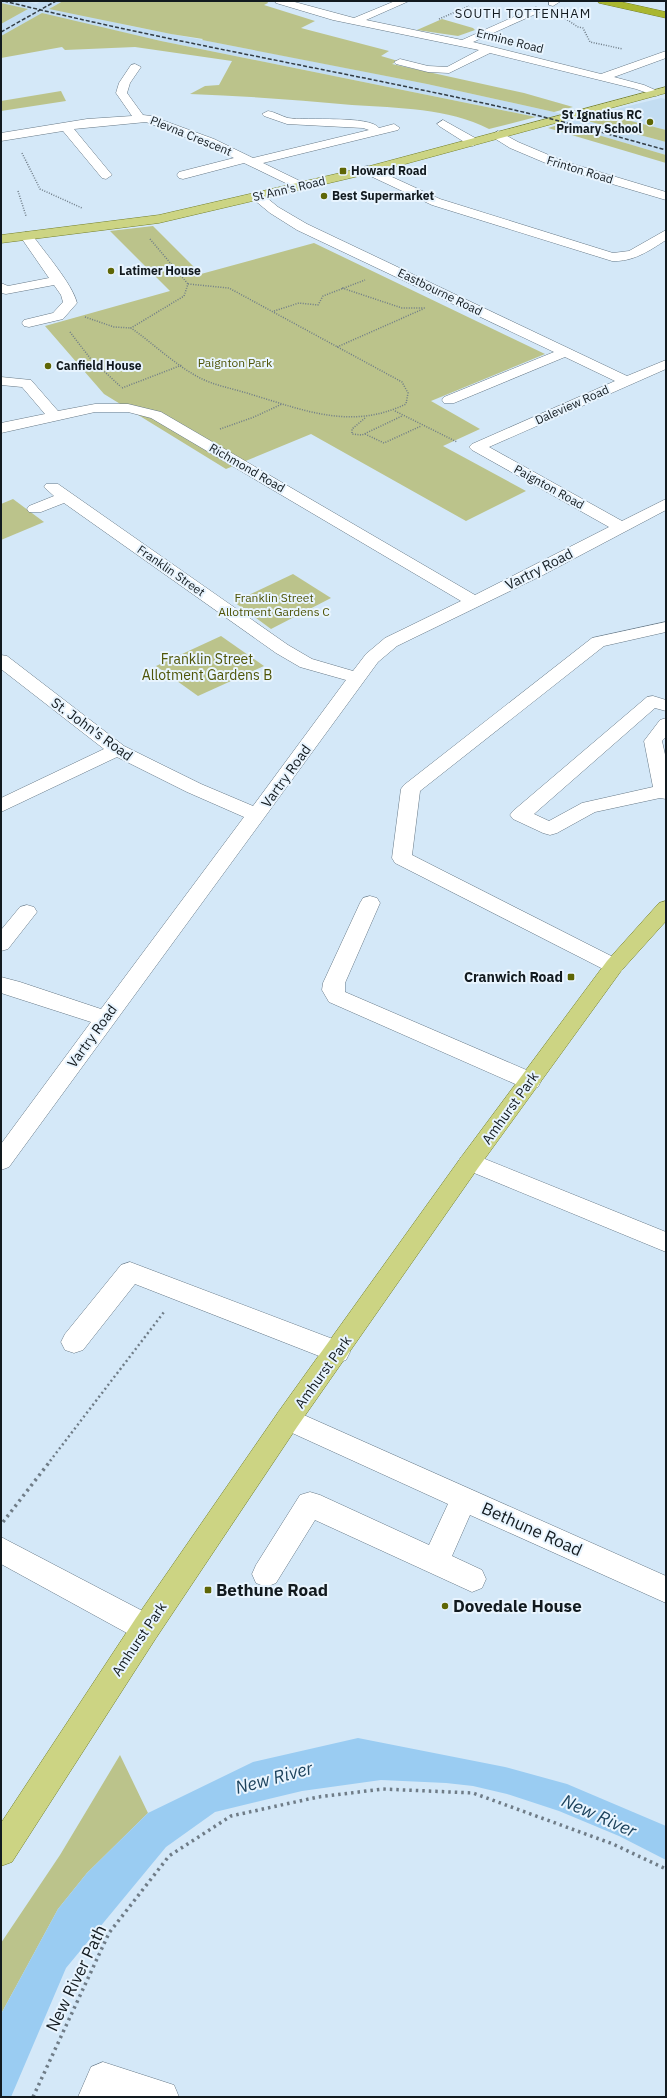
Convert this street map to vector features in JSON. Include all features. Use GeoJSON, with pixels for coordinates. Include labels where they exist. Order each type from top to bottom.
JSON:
{"type":"FeatureCollection","features":[{"type":"Feature","properties":{"kind":"highway"},"geometry":{"type":"LineString","coordinates":[[610,2],[666,15]]}},
{"type":"Feature","properties":{"kind":"main road","name":"St Ann's Road"},"geometry":{"type":"LineString","coordinates":[[1,239],[159,219],[368,170],[661,92]]}},
{"type":"Feature","properties":{"kind":"main road","name":"Amhurst Park"},"geometry":{"type":"LineString","coordinates":[[1,1851],[146,1628],[288,1419],[337,1352],[470,1162],[614,966],[666,908]]}},
{"type":"Feature","properties":{"kind":"street","name":"Ermine Road"},"geometry":{"type":"LineString","coordinates":[[280,1],[333,18],[356,21],[377,27],[463,43],[661,92]]}},
{"type":"Feature","properties":{"kind":"street"},"geometry":{"type":"LineString","coordinates":[[356,21],[404,1]]}},
{"type":"Feature","properties":{"kind":"street"},"geometry":{"type":"LineString","coordinates":[[463,43],[526,14],[538,14]]}},
{"type":"Feature","properties":{"kind":"street"},"geometry":{"type":"LineString","coordinates":[[600,78],[649,60],[664,49]]}},
{"type":"Feature","properties":{"kind":"street"},"geometry":{"type":"LineString","coordinates":[[400,62],[428,69],[449,70],[490,50]]}},
{"type":"Feature","properties":{"kind":"street"},"geometry":{"type":"LineString","coordinates":[[135,67],[121,88],[121,94],[139,118]]}},
{"type":"Feature","properties":{"kind":"street"},"geometry":{"type":"LineString","coordinates":[[268,114],[287,121],[365,125],[380,131]]}},
{"type":"Feature","properties":{"kind":"street","name":"Plevna Crescent"},"geometry":{"type":"LineString","coordinates":[[1,137],[65,126],[139,118],[151,119],[171,126],[249,160],[300,186]]}},
{"type":"Feature","properties":{"kind":"street"},"geometry":{"type":"LineString","coordinates":[[443,124],[473,142]]}},
{"type":"Feature","properties":{"kind":"street"},"geometry":{"type":"LineString","coordinates":[[65,126],[106,175]]}},
{"type":"Feature","properties":{"kind":"street","name":"Plevna Crescent"},"geometry":{"type":"LineString","coordinates":[[183,175],[394,128]]}},
{"type":"Feature","properties":{"kind":"street","name":"Frinton Road"},"geometry":{"type":"LineString","coordinates":[[498,135],[514,145],[559,164],[666,196]]}},
{"type":"Feature","properties":{"kind":"street"},"geometry":{"type":"LineString","coordinates":[[368,170],[436,202],[622,258],[631,256],[666,234]]}},
{"type":"Feature","properties":{"kind":"street","name":"Eastbourne Road"},"geometry":{"type":"LineString","coordinates":[[257,196],[274,210],[302,226],[448,297],[627,381]]}},
{"type":"Feature","properties":{"kind":"street"},"geometry":{"type":"LineString","coordinates":[[29,236],[68,295],[70,302],[61,313],[29,323]]}},
{"type":"Feature","properties":{"kind":"street"},"geometry":{"type":"LineString","coordinates":[[1,288],[6,290],[58,280]]}},
{"type":"Feature","properties":{"kind":"street"},"geometry":{"type":"LineString","coordinates":[[449,400],[565,352]]}},
{"type":"Feature","properties":{"kind":"street","name":"Daleview Road"},"geometry":{"type":"LineString","coordinates":[[477,447],[666,364]]}},
{"type":"Feature","properties":{"kind":"street"},"geometry":{"type":"LineString","coordinates":[[1,381],[26,383],[54,416]]}},
{"type":"Feature","properties":{"kind":"street","name":"Richmond Road"},"geometry":{"type":"LineString","coordinates":[[1,428],[95,408],[128,408],[156,414],[475,602]]}},
{"type":"Feature","properties":{"kind":"street","name":"Paignton Road"},"geometry":{"type":"LineString","coordinates":[[477,447],[621,526]]}},
{"type":"Feature","properties":{"kind":"street","name":"Franklin Street"},"geometry":{"type":"LineString","coordinates":[[52,487],[282,649],[306,663],[357,678]]}},
{"type":"Feature","properties":{"kind":"street"},"geometry":{"type":"LineString","coordinates":[[35,509],[65,497]]}},
{"type":"Feature","properties":{"kind":"street","name":"Vartry Road"},"geometry":{"type":"LineString","coordinates":[[1,1161],[372,658],[392,642],[475,602],[666,504]]}},
{"type":"Feature","properties":{"kind":"street"},"geometry":{"type":"LineString","coordinates":[[614,966],[402,858],[411,789],[598,642],[666,627]]}},
{"type":"Feature","properties":{"kind":"street","name":"St. John's Road"},"geometry":{"type":"LineString","coordinates":[[1,660],[117,750],[194,788],[257,815]]}},
{"type":"Feature","properties":{"kind":"street"},"geometry":{"type":"LineString","coordinates":[[666,706],[653,701],[520,815],[550,829],[589,807],[664,792],[653,741],[666,724]]}},
{"type":"Feature","properties":{"kind":"street"},"geometry":{"type":"LineString","coordinates":[[1,806],[117,750]]}},
{"type":"Feature","properties":{"kind":"street"},"geometry":{"type":"LineString","coordinates":[[370,903],[334,984],[333,990],[337,997],[530,1081]]}},
{"type":"Feature","properties":{"kind":"street"},"geometry":{"type":"LineString","coordinates":[[1,944],[27,912]]}},
{"type":"Feature","properties":{"kind":"street"},"geometry":{"type":"LineString","coordinates":[[1,985],[12,987],[105,1019]]}},
{"type":"Feature","properties":{"kind":"street"},"geometry":{"type":"LineString","coordinates":[[470,1162],[666,1242]]}},
{"type":"Feature","properties":{"kind":"street"},"geometry":{"type":"LineString","coordinates":[[74,1342],[130,1272],[337,1352]]}},
{"type":"Feature","properties":{"kind":"street","name":"Bethune Road"},"geometry":{"type":"LineString","coordinates":[[288,1419],[666,1590]]}},
{"type":"Feature","properties":{"kind":"street"},"geometry":{"type":"LineString","coordinates":[[435,1562],[464,1499]]}},
{"type":"Feature","properties":{"kind":"street"},"geometry":{"type":"LineString","coordinates":[[266,1574],[310,1504],[472,1579]]}},
{"type":"Feature","properties":{"kind":"street"},"geometry":{"type":"LineString","coordinates":[[1,1550],[146,1628]]}},
{"type":"Feature","properties":{"kind":"street"},"geometry":{"type":"LineString","coordinates":[[95,2097],[103,2079],[162,2097]]}},
{"type":"Feature","properties":{"kind":"path"},"geometry":{"type":"LineString","coordinates":[[561,15],[578,27],[583,28],[590,42],[622,48],[649,60]]}},
{"type":"Feature","properties":{"kind":"path"},"geometry":{"type":"LineString","coordinates":[[17,150],[22,154],[28,169],[40,189],[126,224],[149,237],[188,284],[229,288],[274,311],[402,382],[408,393],[406,404],[395,411],[365,417],[342,417],[283,404],[201,379],[131,328],[114,327],[61,313]]}},
{"type":"Feature","properties":{"kind":"path"},"geometry":{"type":"LineString","coordinates":[[18,191],[29,236]]}},
{"type":"Feature","properties":{"kind":"path"},"geometry":{"type":"LineString","coordinates":[[274,311],[299,303],[318,305],[322,296],[371,278]]}},
{"type":"Feature","properties":{"kind":"path"},"geometry":{"type":"LineString","coordinates":[[131,328],[184,296],[188,284]]}},
{"type":"Feature","properties":{"kind":"path"},"geometry":{"type":"LineString","coordinates":[[342,288],[402,308],[423,309]]}},
{"type":"Feature","properties":{"kind":"path"},"geometry":{"type":"LineString","coordinates":[[337,347],[448,297]]}},
{"type":"Feature","properties":{"kind":"path"},"geometry":{"type":"LineString","coordinates":[[61,313],[90,358],[129,396],[128,408]]}},
{"type":"Feature","properties":{"kind":"path"},"geometry":{"type":"LineString","coordinates":[[121,388],[182,365]]}},
{"type":"Feature","properties":{"kind":"path"},"geometry":{"type":"LineString","coordinates":[[197,438],[254,417],[283,404]]}},
{"type":"Feature","properties":{"kind":"path"},"geometry":{"type":"LineString","coordinates":[[395,411],[452,442],[477,447]]}},
{"type":"Feature","properties":{"kind":"path"},"geometry":{"type":"LineString","coordinates":[[365,417],[351,432],[356,435],[364,434],[403,416]]}},
{"type":"Feature","properties":{"kind":"path"},"geometry":{"type":"LineString","coordinates":[[364,434],[384,443],[422,426]]}},
{"type":"Feature","properties":{"kind":"path"},"geometry":{"type":"LineString","coordinates":[[1,1524],[180,1291]]}},
{"type":"Feature","properties":{"kind":"path","name":"New River Path"},"geometry":{"type":"LineString","coordinates":[[33,2097],[109,1933],[169,1856],[231,1816],[318,1797],[383,1789],[473,1793],[613,1844],[666,1869]]}},
{"type":"Feature","properties":{"kind":"shaded area"},"geometry":{"type":"Polygon","coordinates":[[[1,1],[24,1],[36,4],[42,1],[63,1],[52,7],[131,26],[427,84],[554,112],[666,142],[666,155],[536,117],[161,41],[41,14],[1,36],[1,24],[26,10],[1,3],[1,1]]]}},
{"type":"Feature","properties":{"kind":"shaded area","name":"St Ignatius RC Primary School"},"geometry":{"type":"Polygon","coordinates":[[[661,98],[666,99],[666,130],[600,113],[661,98]]]}},
{"type":"Feature","properties":{"kind":"green space"},"geometry":{"type":"Polygon","coordinates":[[[63,1],[267,1],[268,3],[264,5],[315,21],[301,28],[389,51],[381,56],[398,61],[392,64],[524,93],[573,107],[554,112],[427,84],[49,9],[63,1]]]}},
{"type":"Feature","properties":{"kind":"green space"},"geometry":{"type":"Polygon","coordinates":[[[1,3],[28,9],[1,24],[1,3]]]}},
{"type":"Feature","properties":{"kind":"green space"},"geometry":{"type":"Polygon","coordinates":[[[42,13],[161,41],[536,117],[489,129],[457,117],[405,108],[271,98],[190,94],[205,86],[219,85],[232,61],[135,47],[65,50],[62,47],[1,58],[1,36],[42,13]]]}},
{"type":"Feature","properties":{"kind":"green space"},"geometry":{"type":"Polygon","coordinates":[[[442,19],[473,28],[475,30],[458,36],[417,30],[442,19]]]}},
{"type":"Feature","properties":{"kind":"green space"},"geometry":{"type":"Polygon","coordinates":[[[61,91],[66,101],[1,111],[1,101],[61,91]]]}},
{"type":"Feature","properties":{"kind":"green space"},"geometry":{"type":"Polygon","coordinates":[[[600,113],[666,130],[666,142],[580,119],[600,113]]]}},
{"type":"Feature","properties":{"kind":"green space"},"geometry":{"type":"Polygon","coordinates":[[[561,124],[666,155],[666,163],[548,128],[561,124]]]}},
{"type":"Feature","properties":{"kind":"green space","name":"Paignton Park"},"geometry":{"type":"Polygon","coordinates":[[[153,226],[201,274],[314,243],[545,354],[431,401],[480,429],[443,446],[526,491],[466,521],[311,434],[226,469],[104,394],[45,326],[170,291],[110,231],[153,226]]]}},
{"type":"Feature","properties":{"kind":"green space"},"geometry":{"type":"Polygon","coordinates":[[[13,499],[44,522],[1,540],[1,504],[13,499]]]}},
{"type":"Feature","properties":{"kind":"green space","name":"Franklin Street Allotment Gardens C"},"geometry":{"type":"Polygon","coordinates":[[[293,574],[331,598],[271,629],[234,602],[293,574]]]}},
{"type":"Feature","properties":{"kind":"green space","name":"Franklin Street Allotment Gardens B"},"geometry":{"type":"Polygon","coordinates":[[[221,636],[264,666],[198,696],[156,666],[221,636]]]}},
{"type":"Feature","properties":{"kind":"green space"},"geometry":{"type":"Polygon","coordinates":[[[120,1755],[148,1813],[87,1873],[58,1909],[1,2014],[1,1943],[60,1855],[120,1755]]]}},
{"type":"Feature","properties":{"kind":"water","name":"New River"},"geometry":{"type":"Polygon","coordinates":[[[358,1738],[505,1767],[567,1784],[666,1826],[666,1860],[619,1836],[559,1811],[507,1794],[473,1786],[446,1783],[381,1780],[302,1791],[215,1812],[166,1847],[66,1968],[11,2097],[1,2097],[1,2014],[58,1909],[87,1873],[148,1813],[253,1762],[358,1738]]]}},
{"type":"Feature","properties":{"kind":"railway"},"geometry":{"type":"LineString","coordinates":[[4,1],[40,10]]}},
{"type":"Feature","properties":{"kind":"railway"},"geometry":{"type":"LineString","coordinates":[[40,10],[56,1]]}},
{"type":"Feature","properties":{"kind":"railway"},"geometry":{"type":"LineString","coordinates":[[1,32],[40,10]]}},
{"type":"Feature","properties":{"kind":"railway"},"geometry":{"type":"LineString","coordinates":[[40,10],[128,30],[501,107],[666,150]]}},
{"type":"Feature","properties":{"kind":"place","name":"St Ignatius RC Primary School"},"geometry":{"type":"Point","coordinates":[650,122]}},
{"type":"Feature","properties":{"kind":"place","name":"Howard Road"},"geometry":{"type":"Point","coordinates":[343,171]}},
{"type":"Feature","properties":{"kind":"place","name":"Best Supermarket"},"geometry":{"type":"Point","coordinates":[324,196]}},
{"type":"Feature","properties":{"kind":"place","name":"Latimer House"},"geometry":{"type":"Point","coordinates":[111,271]}},
{"type":"Feature","properties":{"kind":"place","name":"Canfield House"},"geometry":{"type":"Point","coordinates":[48,366]}},
{"type":"Feature","properties":{"kind":"place","name":"Cranwich Road"},"geometry":{"type":"Point","coordinates":[571,977]}},
{"type":"Feature","properties":{"kind":"place","name":"Bethune Road"},"geometry":{"type":"Point","coordinates":[208,1590]}},
{"type":"Feature","properties":{"kind":"place","name":"Dovedale House"},"geometry":{"type":"Point","coordinates":[445,1606]}},
{"type":"Feature","properties":{"kind":"district","name":"SOUTH TOTTENHAM"},"geometry":{"type":"Point","coordinates":[523,13]}}]}
